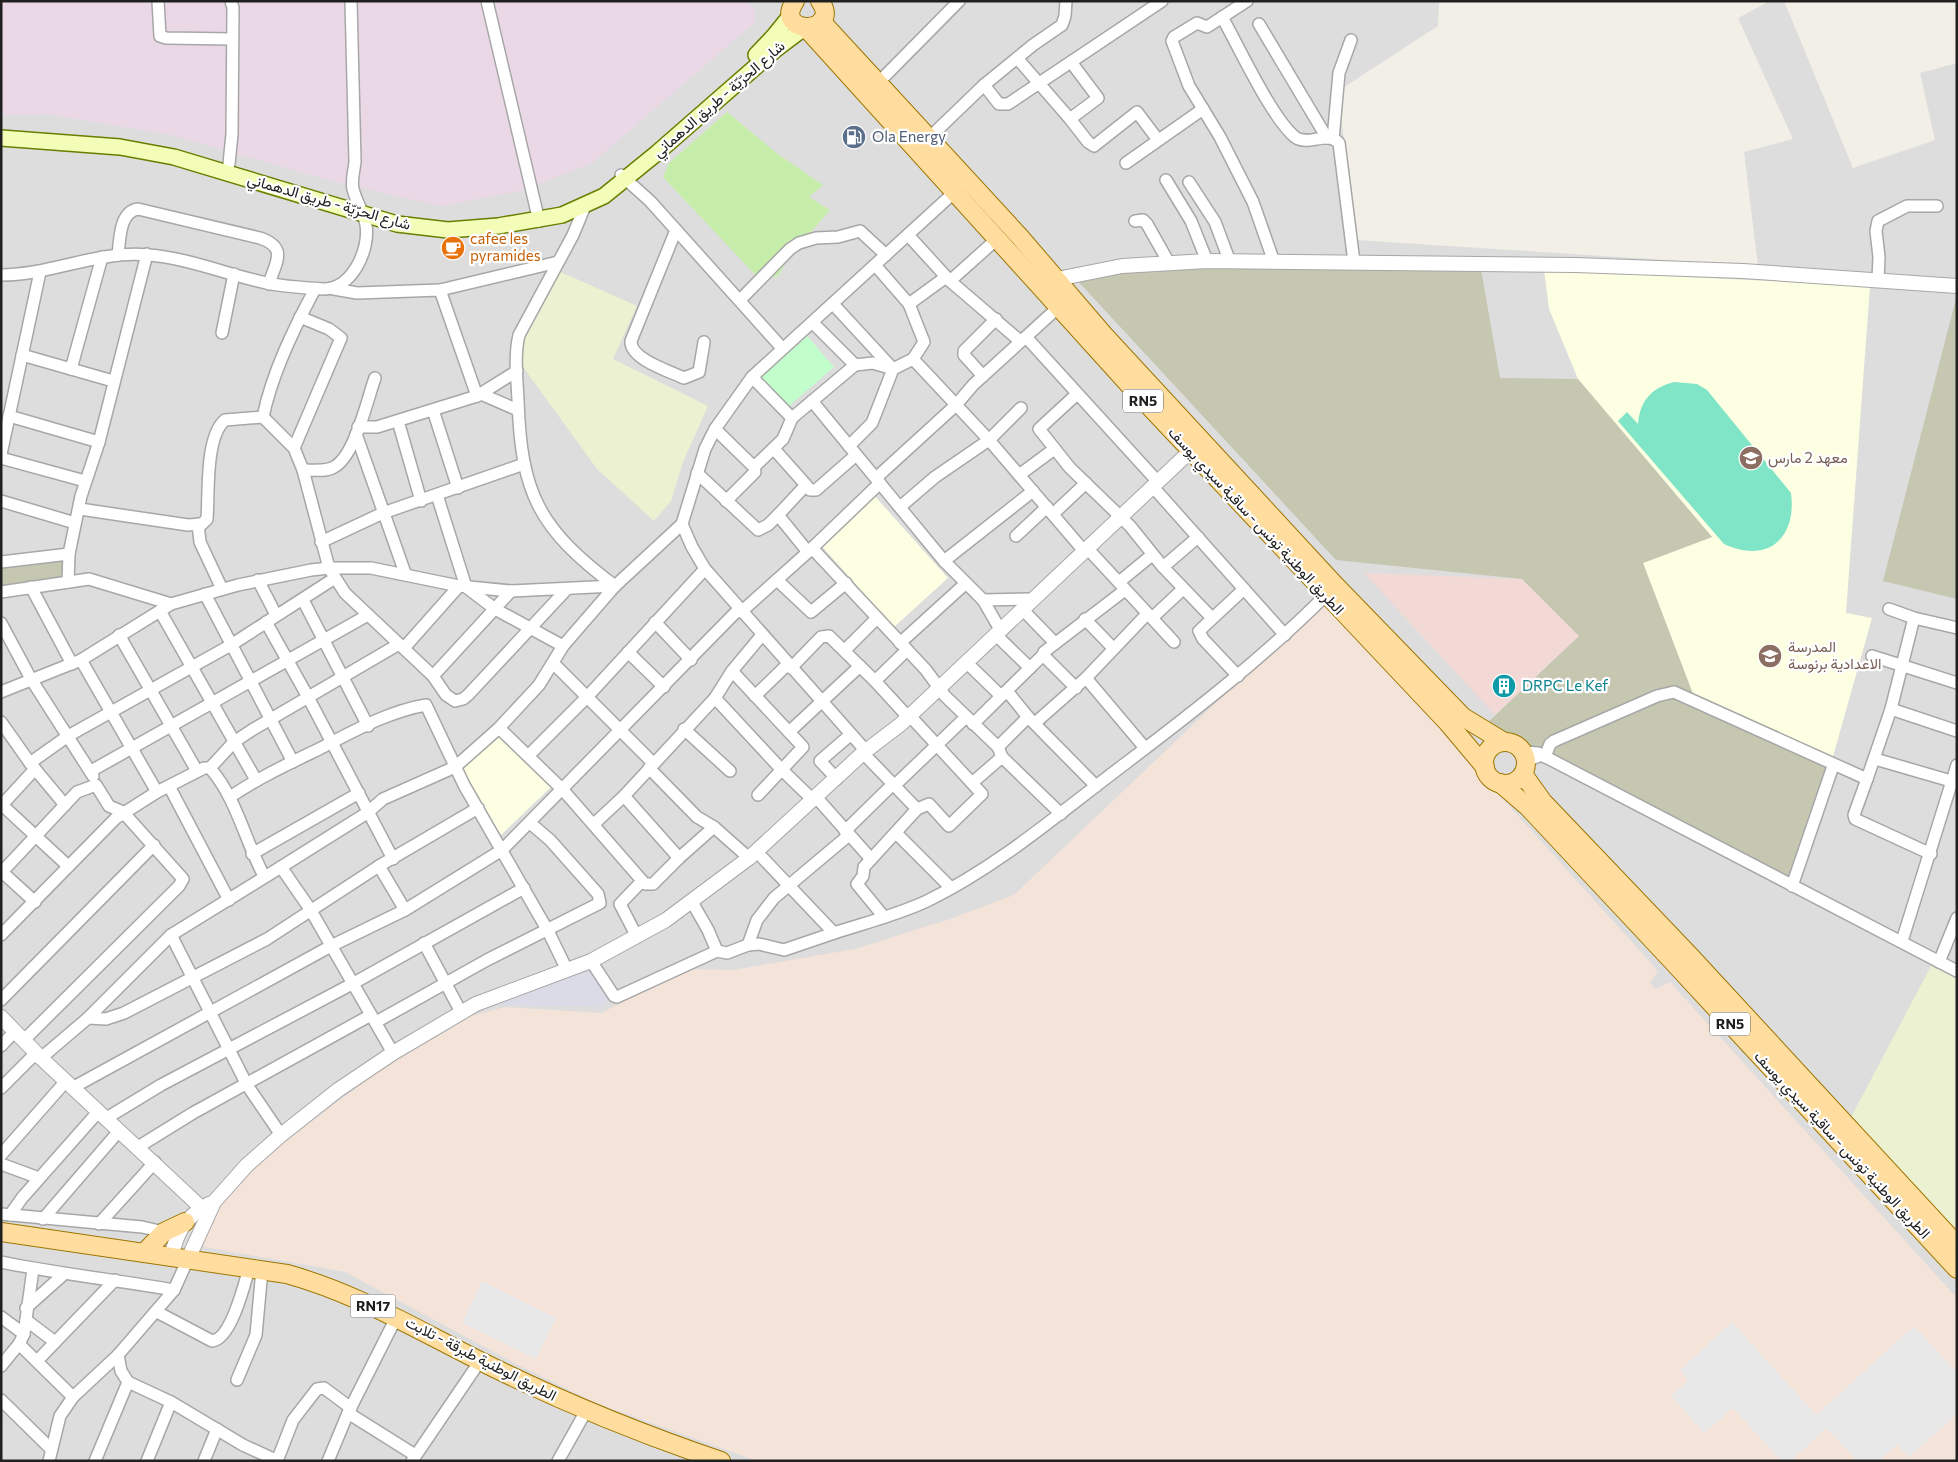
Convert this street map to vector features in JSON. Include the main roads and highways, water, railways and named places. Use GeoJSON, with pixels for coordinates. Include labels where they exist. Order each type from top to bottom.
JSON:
{"type":"FeatureCollection","features":[{"type":"Feature","properties":{"kind":"main road"},"geometry":{"type":"LineString","coordinates":[[790,7],[796,24],[818,16]]}},
{"type":"Feature","properties":{"kind":"main road","name":"شارع الحرّيّة - طريق الدهماني"},"geometry":{"type":"LineString","coordinates":[[1,138],[120,147],[174,157],[361,209],[435,222],[480,222],[562,216],[604,196],[763,48],[790,7]]}},
{"type":"Feature","properties":{"kind":"main road","name":"شارع الحرّيّة - طريق الدهماني"},"geometry":{"type":"LineString","coordinates":[[538,218],[570,205],[624,177],[818,16]]}},
{"type":"Feature","properties":{"kind":"main road","name":"الطريق الوطنية تونس - ساقية سيدي يوسف"},"geometry":{"type":"LineString","coordinates":[[818,16],[929,138],[998,238],[1038,284],[1064,301],[1196,445],[1326,595],[1448,723],[1485,768]]}},
{"type":"Feature","properties":{"kind":"main road","name":"الطريق الوطنية تونس - ساقية سيدي يوسف"},"geometry":{"type":"LineString","coordinates":[[818,16],[961,186],[1056,279],[1064,301]]}},
{"type":"Feature","properties":{"kind":"main road","name":"شارع الحرّيّة - طريق الدهماني"},"geometry":{"type":"LineString","coordinates":[[1,129],[66,133],[142,142],[229,164],[361,209]]}},
{"type":"Feature","properties":{"kind":"main road","name":"الطريق الوطنية تونس - ساقية سيدي يوسف"},"geometry":{"type":"LineString","coordinates":[[1196,445],[1452,706],[1473,725],[1504,742]]}},
{"type":"Feature","properties":{"kind":"main road"},"geometry":{"type":"LineString","coordinates":[[1485,768],[1485,758],[1489,750],[1496,744],[1504,742]]}},
{"type":"Feature","properties":{"kind":"main road","name":"RN5"},"geometry":{"type":"LineString","coordinates":[[1504,742],[1517,746],[1532,760]]}},
{"type":"Feature","properties":{"kind":"main road"},"geometry":{"type":"LineString","coordinates":[[1500,783],[1513,782],[1532,760]]}},
{"type":"Feature","properties":{"kind":"main road","name":"الطريق الوطنية تونس - ساقية سيدي يوسف"},"geometry":{"type":"LineString","coordinates":[[1532,760],[1543,802],[1691,957],[1957,1245]]}},
{"type":"Feature","properties":{"kind":"main road","name":"RN5"},"geometry":{"type":"LineString","coordinates":[[1485,768],[1490,777],[1500,783]]}},
{"type":"Feature","properties":{"kind":"main road","name":"الطريق الوطنية تونس - ساقية سيدي يوسف"},"geometry":{"type":"LineString","coordinates":[[1500,783],[1528,807],[1957,1269]]}},
{"type":"Feature","properties":{"kind":"main road"},"geometry":{"type":"LineString","coordinates":[[144,1253],[164,1232],[185,1222]]}},
{"type":"Feature","properties":{"kind":"main road","name":"الطريق الوطنية طبرقة - تلابت"},"geometry":{"type":"LineString","coordinates":[[1,1232],[287,1274],[316,1283],[397,1316],[480,1361],[586,1412],[658,1440],[721,1461]]}},
{"type":"Feature","properties":{"kind":"place","name":"Ola Energy"},"geometry":{"type":"Point","coordinates":[854,137]}},
{"type":"Feature","properties":{"kind":"place","name":"cafee les pyramides"},"geometry":{"type":"Point","coordinates":[453,248]}},
{"type":"Feature","properties":{"kind":"place","name":"معهد 2 مارس"},"geometry":{"type":"Point","coordinates":[1751,458]}},
{"type":"Feature","properties":{"kind":"place","name":"المدرسة الاعدادية برنوسة"},"geometry":{"type":"Point","coordinates":[1770,656]}},
{"type":"Feature","properties":{"kind":"place","name":"DRPC Le Kef"},"geometry":{"type":"Point","coordinates":[1504,686]}}]}
